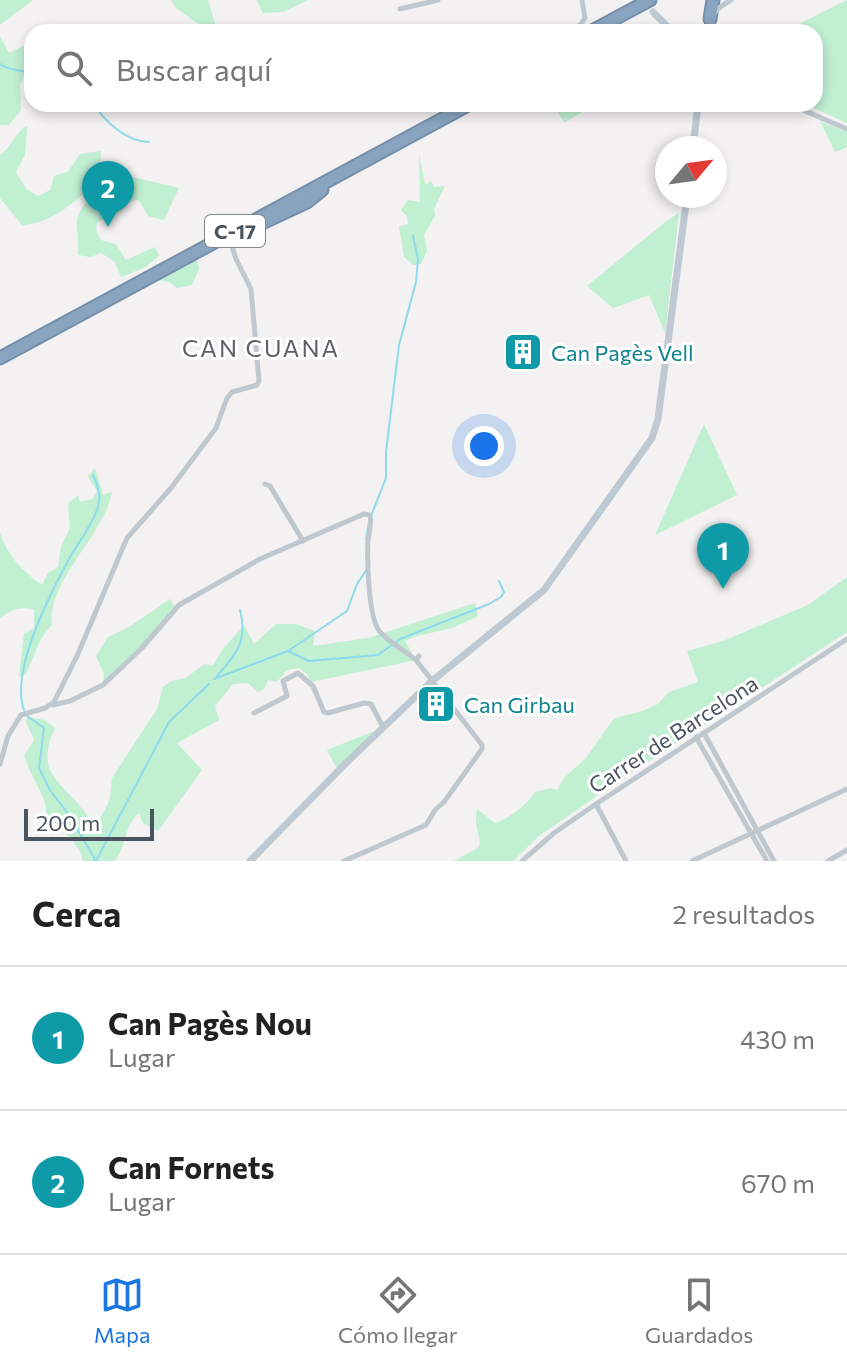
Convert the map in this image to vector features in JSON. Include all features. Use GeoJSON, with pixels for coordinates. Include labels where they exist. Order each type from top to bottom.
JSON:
{"type":"FeatureCollection","features":[{"type":"Feature","properties":{"kind":"highway"},"geometry":{"type":"LineString","coordinates":[[598,24],[638,0]]}},
{"type":"Feature","properties":{"kind":"highway"},"geometry":{"type":"LineString","coordinates":[[619,24],[663,0]]}},
{"type":"Feature","properties":{"kind":"highway"},"geometry":{"type":"LineString","coordinates":[[711,24],[713,0]]}},
{"type":"Feature","properties":{"kind":"highway"},"geometry":{"type":"LineString","coordinates":[[612,24],[653,9]]}},
{"type":"Feature","properties":{"kind":"highway","name":"C-17"},"geometry":{"type":"LineString","coordinates":[[0,352],[450,112]]}},
{"type":"Feature","properties":{"kind":"highway","name":"C-17"},"geometry":{"type":"LineString","coordinates":[[0,358],[248,225],[261,224],[306,203],[322,190],[322,184],[415,134],[445,124],[457,112]]}},
{"type":"Feature","properties":{"kind":"street"},"geometry":{"type":"LineString","coordinates":[[400,9],[438,0]]}},
{"type":"Feature","properties":{"kind":"street"},"geometry":{"type":"LineString","coordinates":[[581,24],[585,18],[582,0]]}},
{"type":"Feature","properties":{"kind":"street"},"geometry":{"type":"LineString","coordinates":[[712,24],[719,7],[731,0]]}},
{"type":"Feature","properties":{"kind":"street"},"geometry":{"type":"LineString","coordinates":[[694,136],[696,112]]}},
{"type":"Feature","properties":{"kind":"street"},"geometry":{"type":"LineString","coordinates":[[808,112],[847,129]]}},
{"type":"Feature","properties":{"kind":"street"},"geometry":{"type":"LineString","coordinates":[[250,861],[432,681],[544,590],[652,438],[658,419],[685,208]]}},
{"type":"Feature","properties":{"kind":"street"},"geometry":{"type":"LineString","coordinates":[[48,706],[54,702],[77,656],[127,538],[171,488],[216,428],[232,392],[257,385],[259,381],[251,289],[236,259],[229,235]]}},
{"type":"Feature","properties":{"kind":"street"},"geometry":{"type":"LineString","coordinates":[[265,484],[270,486],[304,542]]}},
{"type":"Feature","properties":{"kind":"street"},"geometry":{"type":"LineString","coordinates":[[0,764],[8,736],[21,715],[70,701],[103,685],[141,649],[179,605],[260,559],[363,515],[370,515],[367,586],[378,631],[418,658],[482,749],[426,825],[344,861]]}},
{"type":"Feature","properties":{"kind":"street","name":"Carrer de Barcelona"},"geometry":{"type":"LineString","coordinates":[[522,861],[554,833],[596,804],[847,639]]}},
{"type":"Feature","properties":{"kind":"street"},"geometry":{"type":"LineString","coordinates":[[254,713],[287,696],[283,681],[298,673],[313,686],[324,712],[371,704],[383,727]]}},
{"type":"Feature","properties":{"kind":"street"},"geometry":{"type":"LineString","coordinates":[[704,733],[767,861]]}},
{"type":"Feature","properties":{"kind":"street"},"geometry":{"type":"LineString","coordinates":[[696,737],[774,861]]}},
{"type":"Feature","properties":{"kind":"street"},"geometry":{"type":"LineString","coordinates":[[692,861],[846,790]]}},
{"type":"Feature","properties":{"kind":"street"},"geometry":{"type":"LineString","coordinates":[[596,804],[626,861]]}},
{"type":"Feature","properties":{"kind":"street"},"geometry":{"type":"LineString","coordinates":[[828,861],[847,850]]}},
{"type":"Feature","properties":{"kind":"green space"},"geometry":{"type":"Polygon","coordinates":[[[0,0],[33,0],[0,25],[0,0]]]}},
{"type":"Feature","properties":{"kind":"green space"},"geometry":{"type":"Polygon","coordinates":[[[171,0],[208,0],[215,24],[199,24],[176,8],[171,0]]]}},
{"type":"Feature","properties":{"kind":"green space"},"geometry":{"type":"Polygon","coordinates":[[[257,0],[308,0],[283,12],[263,13],[257,0]]]}},
{"type":"Feature","properties":{"kind":"green space"},"geometry":{"type":"Polygon","coordinates":[[[847,0],[847,123],[823,112],[823,24],[799,24],[847,0]]]}},
{"type":"Feature","properties":{"kind":"green space"},"geometry":{"type":"Polygon","coordinates":[[[0,36],[9,53],[24,46],[24,76],[20,84],[21,110],[9,125],[0,125],[0,36]]]}},
{"type":"Feature","properties":{"kind":"green space"},"geometry":{"type":"Polygon","coordinates":[[[558,112],[583,112],[564,123],[558,112]]]}},
{"type":"Feature","properties":{"kind":"green space"},"geometry":{"type":"Polygon","coordinates":[[[820,121],[847,132],[847,147],[835,152],[820,121]]]}},
{"type":"Feature","properties":{"kind":"green space"},"geometry":{"type":"Polygon","coordinates":[[[27,126],[25,155],[16,172],[26,189],[38,196],[50,190],[54,176],[68,172],[80,154],[101,151],[100,181],[54,215],[22,225],[0,198],[0,155],[27,126]]]}},
{"type":"Feature","properties":{"kind":"green space"},"geometry":{"type":"Polygon","coordinates":[[[419,154],[425,185],[431,181],[434,187],[445,186],[434,209],[435,216],[424,235],[427,251],[421,264],[413,265],[404,257],[399,227],[408,224],[407,216],[401,210],[408,200],[420,202],[419,154]]]}},
{"type":"Feature","properties":{"kind":"green space"},"geometry":{"type":"Polygon","coordinates":[[[129,176],[179,188],[164,220],[148,216],[139,200],[131,201],[120,212],[97,222],[96,230],[101,240],[116,244],[126,260],[155,247],[159,256],[146,267],[121,277],[114,261],[101,253],[91,257],[78,255],[77,223],[85,203],[112,177],[129,176]]]}},
{"type":"Feature","properties":{"kind":"green space"},"geometry":{"type":"Polygon","coordinates":[[[679,213],[665,333],[649,295],[613,308],[587,286],[679,213]]]}},
{"type":"Feature","properties":{"kind":"green space"},"geometry":{"type":"Polygon","coordinates":[[[196,255],[199,269],[192,285],[177,288],[169,282],[153,279],[196,255]]]}},
{"type":"Feature","properties":{"kind":"green space"},"geometry":{"type":"Polygon","coordinates":[[[704,424],[737,495],[655,535],[704,424]]]}},
{"type":"Feature","properties":{"kind":"green space"},"geometry":{"type":"Polygon","coordinates":[[[95,468],[103,495],[112,492],[107,508],[58,591],[52,624],[41,639],[26,674],[19,677],[24,634],[34,628],[34,609],[16,609],[0,619],[0,533],[16,562],[42,585],[48,573],[58,567],[61,546],[70,528],[68,504],[78,495],[80,502],[92,499],[97,491],[88,476],[95,468]]]}},
{"type":"Feature","properties":{"kind":"green space"},"geometry":{"type":"Polygon","coordinates":[[[847,577],[847,632],[601,793],[539,836],[513,861],[454,861],[479,847],[477,809],[495,823],[517,811],[535,792],[550,788],[557,790],[564,778],[586,758],[612,721],[643,711],[658,704],[669,692],[698,682],[687,651],[723,641],[808,605],[847,577]]]}},
{"type":"Feature","properties":{"kind":"green space"},"geometry":{"type":"Polygon","coordinates":[[[170,599],[176,608],[141,649],[103,685],[104,674],[96,656],[108,637],[129,627],[170,599]]]}},
{"type":"Feature","properties":{"kind":"green space"},"geometry":{"type":"Polygon","coordinates":[[[475,603],[478,616],[452,628],[405,641],[416,660],[311,682],[299,668],[287,670],[277,682],[268,680],[264,689],[258,692],[248,683],[233,684],[215,706],[219,720],[177,743],[202,770],[158,831],[143,823],[139,813],[134,818],[115,861],[83,861],[72,839],[55,823],[48,826],[45,803],[24,755],[34,740],[26,722],[27,717],[44,720],[55,728],[49,743],[49,766],[59,784],[95,829],[110,799],[112,778],[157,709],[163,687],[171,681],[186,678],[204,664],[213,665],[244,625],[254,644],[276,624],[296,624],[315,631],[313,646],[368,638],[475,603]]]}},
{"type":"Feature","properties":{"kind":"green space"},"geometry":{"type":"Polygon","coordinates":[[[377,730],[337,769],[327,750],[377,730]]]}},
{"type":"Feature","properties":{"kind":"waterway"},"geometry":{"type":"LineString","coordinates":[[0,64],[24,72]]}},
{"type":"Feature","properties":{"kind":"waterway"},"geometry":{"type":"LineString","coordinates":[[100,112],[117,130],[133,139],[149,142]]}},
{"type":"Feature","properties":{"kind":"waterway"},"geometry":{"type":"LineString","coordinates":[[371,516],[386,478],[386,452],[399,345],[416,282],[418,259],[413,236]]}},
{"type":"Feature","properties":{"kind":"waterway"},"geometry":{"type":"LineString","coordinates":[[24,710],[22,675],[34,633],[98,505],[99,492],[93,475]]}},
{"type":"Feature","properties":{"kind":"waterway"},"geometry":{"type":"LineString","coordinates":[[366,539],[369,522]]}},
{"type":"Feature","properties":{"kind":"waterway"},"geometry":{"type":"LineString","coordinates":[[288,651],[347,611],[357,584],[367,569]]}},
{"type":"Feature","properties":{"kind":"waterway"},"geometry":{"type":"LineString","coordinates":[[214,679],[288,651],[309,661],[378,655],[400,639],[501,597],[504,592],[499,581]]}},
{"type":"Feature","properties":{"kind":"waterway"},"geometry":{"type":"LineString","coordinates":[[217,676],[242,638],[240,610]]}},
{"type":"Feature","properties":{"kind":"waterway"},"geometry":{"type":"LineString","coordinates":[[97,859],[169,722],[209,684]]}},
{"type":"Feature","properties":{"kind":"waterway"},"geometry":{"type":"LineString","coordinates":[[27,716],[44,728],[39,768],[96,861]]}},
{"type":"Feature","properties":{"kind":"place","name":"Can Fornets"},"geometry":{"type":"Point","coordinates":[108,227]}},
{"type":"Feature","properties":{"kind":"place","name":"Can Pagès Vell"},"geometry":{"type":"Point","coordinates":[523,352]}},
{"type":"Feature","properties":{"kind":"place","name":"Can Pagès Nou"},"geometry":{"type":"Point","coordinates":[723,589]}},
{"type":"Feature","properties":{"kind":"place","name":"Can Girbau"},"geometry":{"type":"Point","coordinates":[436,704]}},
{"type":"Feature","properties":{"kind":"district","name":"CAN CUANA"},"geometry":{"type":"Point","coordinates":[261,347]}}]}
